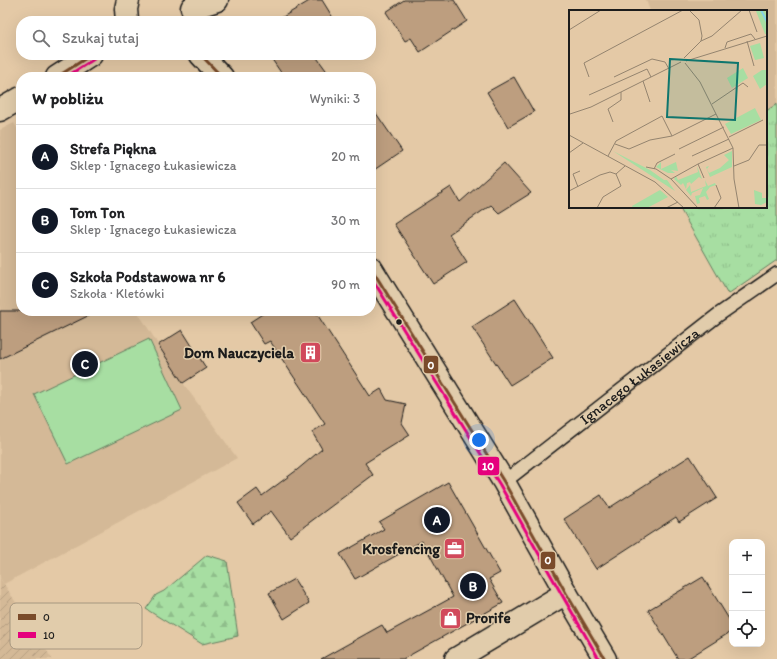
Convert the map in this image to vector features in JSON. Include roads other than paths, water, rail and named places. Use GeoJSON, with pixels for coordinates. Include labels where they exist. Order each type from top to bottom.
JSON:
{"type":"FeatureCollection","features":[{"type":"Feature","properties":{"kind":"street"},"geometry":{"type":"LineString","coordinates":[[127,16],[128,0]]}},
{"type":"Feature","properties":{"kind":"street"},"geometry":{"type":"LineString","coordinates":[[190,10],[217,0]]}},
{"type":"Feature","properties":{"kind":"street"},"geometry":{"type":"LineString","coordinates":[[65,72],[83,60]]}},
{"type":"Feature","properties":{"kind":"street"},"geometry":{"type":"LineString","coordinates":[[206,60],[217,72]]}},
{"type":"Feature","properties":{"kind":"street"},"geometry":{"type":"LineString","coordinates":[[0,110],[16,101]]}},
{"type":"Feature","properties":{"kind":"street"},"geometry":{"type":"LineString","coordinates":[[376,276],[504,482],[566,594],[605,659]]}},
{"type":"Feature","properties":{"kind":"street"},"geometry":{"type":"LineString","coordinates":[[456,659],[566,594]]}},
{"type":"Feature","properties":{"kind":"lane","name":"Ignacego Łukasiewicza"},"geometry":{"type":"LineString","coordinates":[[504,482],[718,315],[777,274]]}},
{"type":"Feature","properties":{"kind":"place","name":"Dom Nauczyciela"},"geometry":{"type":"Point","coordinates":[310,353]}},
{"type":"Feature","properties":{"kind":"place","name":"Szkoła Podstawowa nr 6"},"geometry":{"type":"Point","coordinates":[85,364]}},
{"type":"Feature","properties":{"kind":"place","name":"Strefa Piękna"},"geometry":{"type":"Point","coordinates":[437,520]}},
{"type":"Feature","properties":{"kind":"place","name":"Krosfencing"},"geometry":{"type":"Point","coordinates":[455,549]}},
{"type":"Feature","properties":{"kind":"place","name":"Tom Ton"},"geometry":{"type":"Point","coordinates":[473,586]}},
{"type":"Feature","properties":{"kind":"place","name":"Prorife"},"geometry":{"type":"Point","coordinates":[451,618]}}]}
